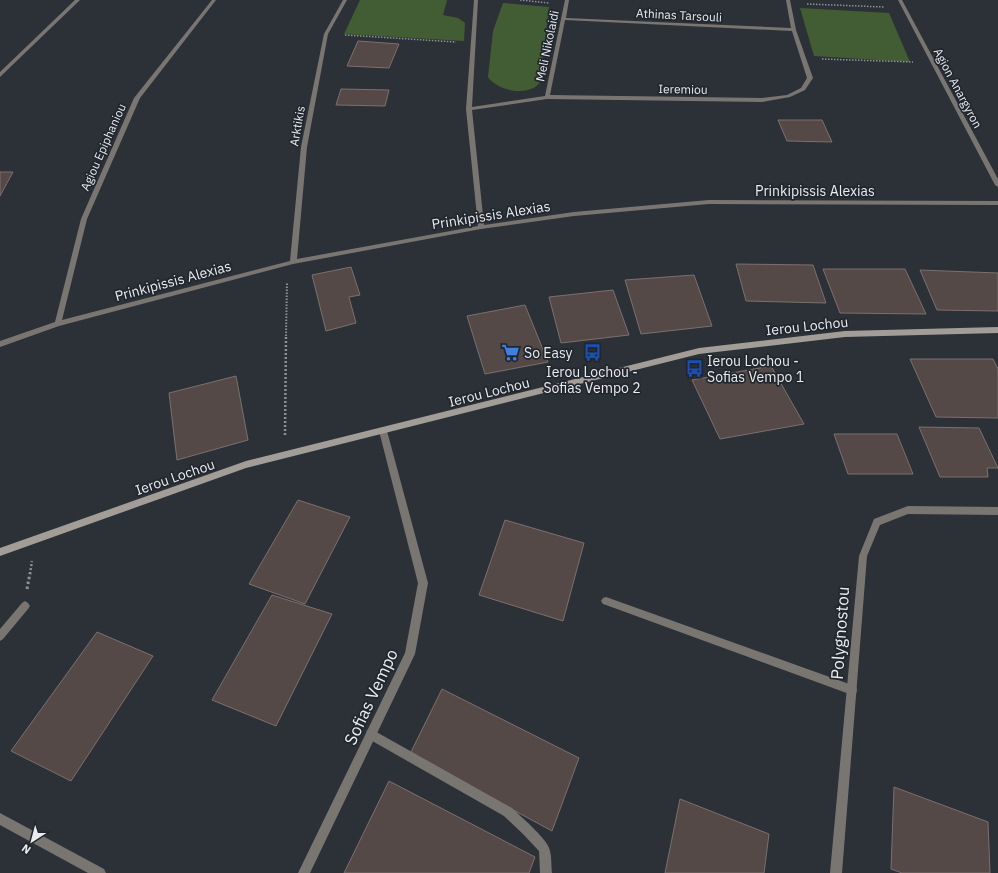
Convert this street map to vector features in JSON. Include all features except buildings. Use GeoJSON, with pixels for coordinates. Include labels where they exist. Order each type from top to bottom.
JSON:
{"type":"FeatureCollection","features":[{"type":"Feature","properties":{"kind":"street"},"geometry":{"type":"LineString","coordinates":[[0,75],[78,0]]}},
{"type":"Feature","properties":{"kind":"street","name":"Agiou Epiphaniou"},"geometry":{"type":"LineString","coordinates":[[58,324],[84,219],[137,98],[214,0]]}},
{"type":"Feature","properties":{"kind":"street","name":"Arktikis"},"geometry":{"type":"LineString","coordinates":[[290,263],[304,147],[326,34],[345,0]]}},
{"type":"Feature","properties":{"kind":"street"},"geometry":{"type":"LineString","coordinates":[[476,0],[469,109],[481,227]]}},
{"type":"Feature","properties":{"kind":"street","name":"Agion Anargyron"},"geometry":{"type":"LineString","coordinates":[[900,0],[998,185]]}},
{"type":"Feature","properties":{"kind":"street","name":"Meli Nikolaidi"},"geometry":{"type":"LineString","coordinates":[[547,97],[566,2]]}},
{"type":"Feature","properties":{"kind":"street","name":"Ieremiou"},"geometry":{"type":"LineString","coordinates":[[469,109],[547,97],[762,100],[788,96],[803,89],[810,78],[794,30],[788,2]]}},
{"type":"Feature","properties":{"kind":"street","name":"Athinas Tarsouli"},"geometry":{"type":"LineString","coordinates":[[563,19],[794,30]]}},
{"type":"Feature","properties":{"kind":"street","name":"Prinkipissis Alexias"},"geometry":{"type":"LineString","coordinates":[[0,344],[58,324],[290,263],[481,227],[574,214],[709,202],[998,203]]}},
{"type":"Feature","properties":{"kind":"street","name":"Ierou Lochou"},"geometry":{"type":"LineString","coordinates":[[0,552],[246,465],[699,351],[845,334],[998,330]]}},
{"type":"Feature","properties":{"kind":"street","name":"Sofias Vempo"},"geometry":{"type":"LineString","coordinates":[[304,873],[410,654],[423,583],[383,431]]}},
{"type":"Feature","properties":{"kind":"street","name":"Polygnostou"},"geometry":{"type":"LineString","coordinates":[[836,873],[862,556],[877,522],[908,510],[998,511]]}},
{"type":"Feature","properties":{"kind":"street"},"geometry":{"type":"LineString","coordinates":[[606,601],[852,690]]}},
{"type":"Feature","properties":{"kind":"street"},"geometry":{"type":"LineString","coordinates":[[0,636],[25,606]]}},
{"type":"Feature","properties":{"kind":"street"},"geometry":{"type":"LineString","coordinates":[[371,734],[508,812],[544,849],[546,873]]}},
{"type":"Feature","properties":{"kind":"street"},"geometry":{"type":"LineString","coordinates":[[0,819],[100,873]]}},
{"type":"Feature","properties":{"kind":"path"},"geometry":{"type":"LineString","coordinates":[[520,0],[566,2]]}},
{"type":"Feature","properties":{"kind":"path"},"geometry":{"type":"LineString","coordinates":[[788,2],[904,8]]}},
{"type":"Feature","properties":{"kind":"path"},"geometry":{"type":"LineString","coordinates":[[326,34],[473,43]]}},
{"type":"Feature","properties":{"kind":"path"},"geometry":{"type":"LineString","coordinates":[[803,58],[934,63]]}},
{"type":"Feature","properties":{"kind":"path"},"geometry":{"type":"LineString","coordinates":[[285,456],[290,263]]}},
{"type":"Feature","properties":{"kind":"path"},"geometry":{"type":"LineString","coordinates":[[25,606],[36,540]]}},
{"type":"Feature","properties":{"kind":"green space"},"geometry":{"type":"Polygon","coordinates":[[[360,0],[447,0],[443,15],[458,18],[465,23],[464,41],[344,34],[360,0]]]}},
{"type":"Feature","properties":{"kind":"green space"},"geometry":{"type":"Polygon","coordinates":[[[503,3],[549,7],[540,82],[535,87],[528,90],[515,91],[502,88],[488,77],[493,31],[503,3]]]}},
{"type":"Feature","properties":{"kind":"green space"},"geometry":{"type":"Polygon","coordinates":[[[800,8],[889,13],[910,62],[814,56],[800,8]]]}},
{"type":"Feature","properties":{"kind":"place","name":"Ierou Lochou - Sofias Vempo 2"},"geometry":{"type":"Point","coordinates":[592,352]}},
{"type":"Feature","properties":{"kind":"place","name":"So Easy"},"geometry":{"type":"Point","coordinates":[511,353]}},
{"type":"Feature","properties":{"kind":"place","name":"Ierou Lochou - Sofias Vempo 1"},"geometry":{"type":"Point","coordinates":[694,369]}}]}
